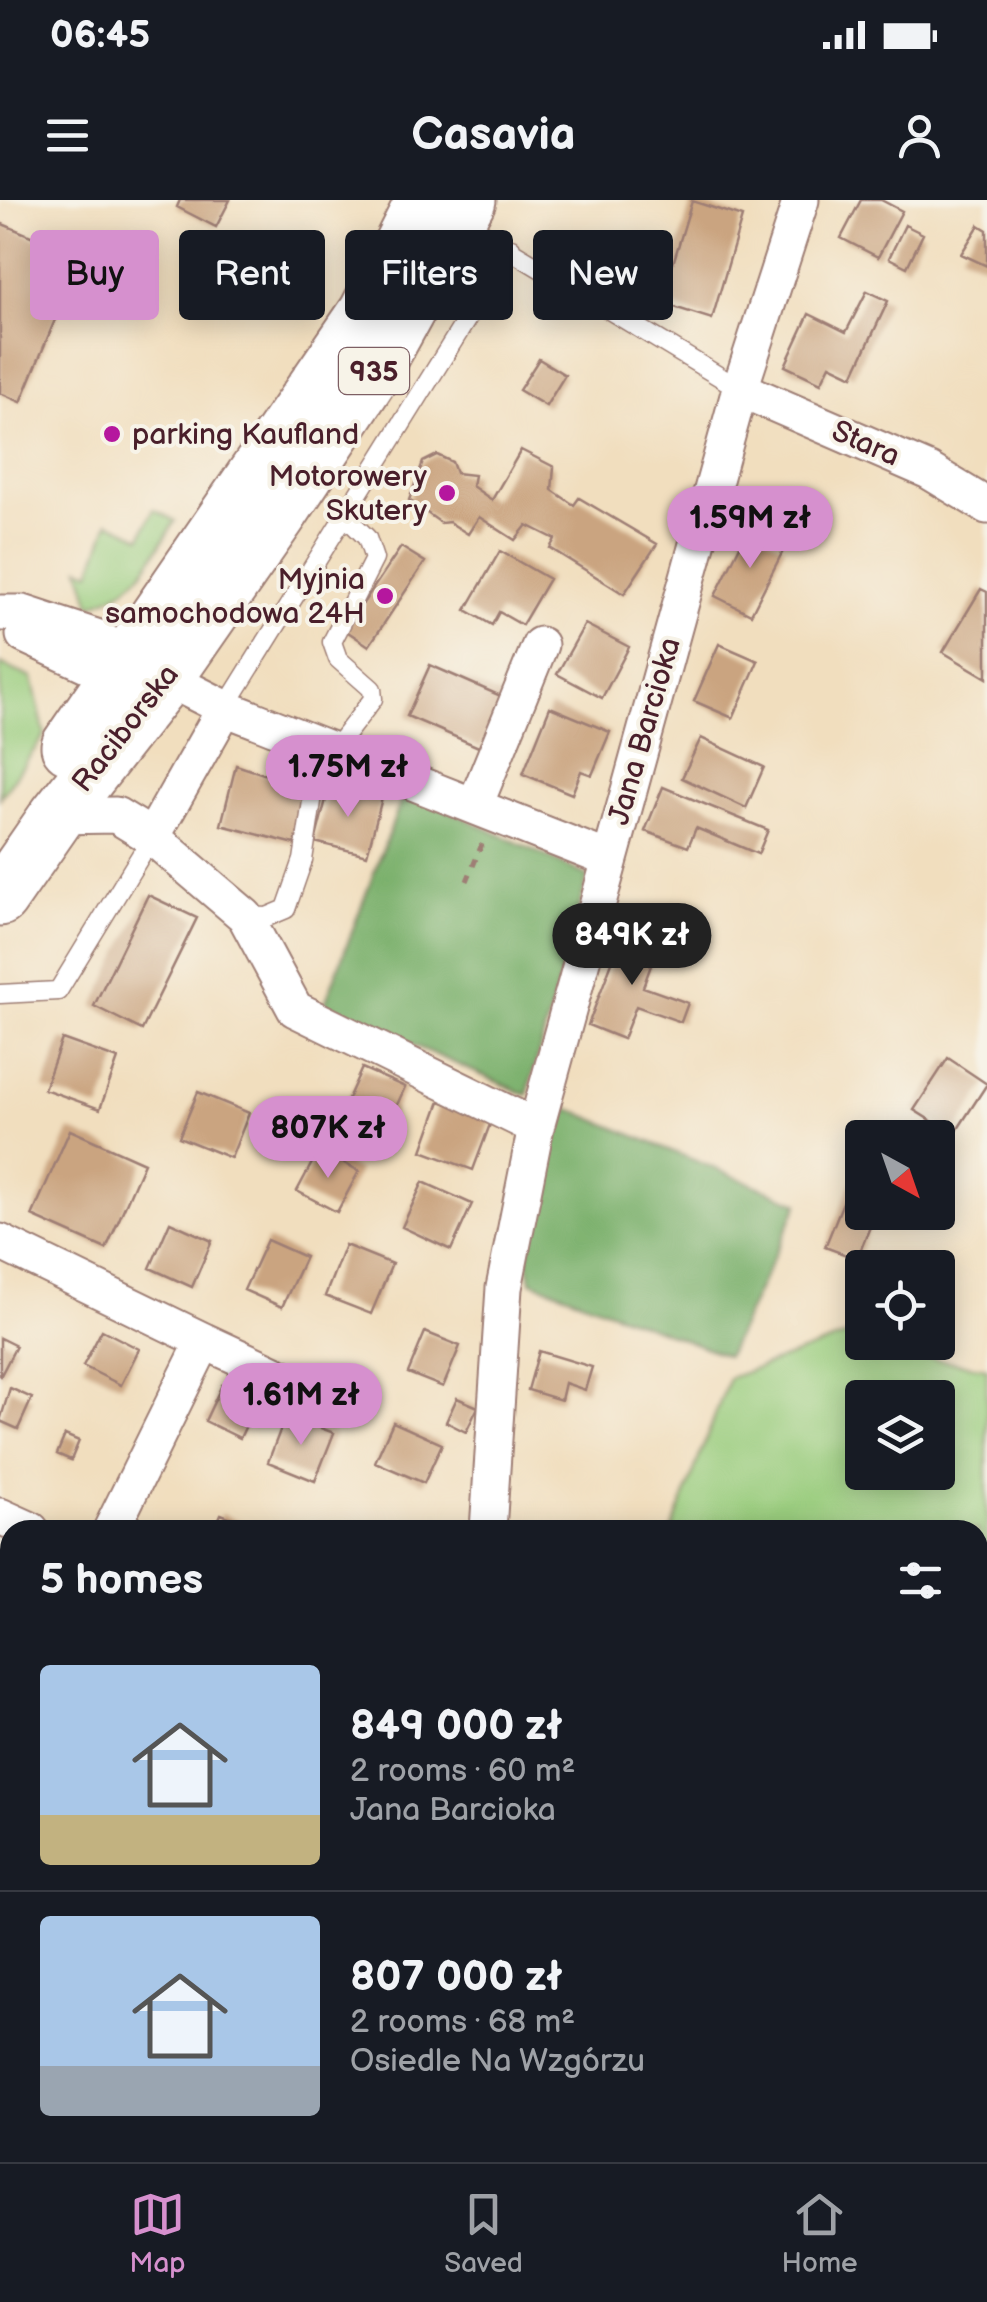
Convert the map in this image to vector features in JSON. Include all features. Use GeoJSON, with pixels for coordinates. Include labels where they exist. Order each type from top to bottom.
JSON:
{"type":"FeatureCollection","features":[{"type":"Feature","properties":{"kind":"main road","name":"Raciborska"},"geometry":{"type":"LineString","coordinates":[[0,898],[57,816],[147,668],[370,377],[450,207]]}},
{"type":"Feature","properties":{"kind":"main road","name":"Raciborska"},"geometry":{"type":"LineString","coordinates":[[0,848],[83,726],[147,668]]}},
{"type":"Feature","properties":{"kind":"street","name":"Jana Barcioka"},"geometry":{"type":"LineString","coordinates":[[489,1520],[504,1288],[536,1127],[740,389],[801,200]]}},
{"type":"Feature","properties":{"kind":"street","name":"Stara"},"geometry":{"type":"LineString","coordinates":[[740,389],[929,471],[987,506]]}},
{"type":"Feature","properties":{"kind":"street","name":"Jana Barcioka"},"geometry":{"type":"LineString","coordinates":[[0,614],[23,613],[99,638],[225,708],[608,859]]}},
{"type":"Feature","properties":{"kind":"street"},"geometry":{"type":"LineString","coordinates":[[0,614],[16,631],[95,668],[147,668]]}},
{"type":"Feature","properties":{"kind":"street"},"geometry":{"type":"LineString","coordinates":[[45,644],[84,706],[83,726]]}},
{"type":"Feature","properties":{"kind":"street"},"geometry":{"type":"LineString","coordinates":[[485,809],[540,644]]}},
{"type":"Feature","properties":{"kind":"street"},"geometry":{"type":"LineString","coordinates":[[152,837],[225,708]]}},
{"type":"Feature","properties":{"kind":"street"},"geometry":{"type":"LineString","coordinates":[[57,816],[116,815],[152,837],[244,916],[295,1008],[536,1127]]}},
{"type":"Feature","properties":{"kind":"street"},"geometry":{"type":"LineString","coordinates":[[0,1242],[331,1400]]}},
{"type":"Feature","properties":{"kind":"street"},"geometry":{"type":"LineString","coordinates":[[116,1520],[204,1340]]}},
{"type":"Feature","properties":{"kind":"lane"},"geometry":{"type":"LineString","coordinates":[[450,207],[485,230]]}},
{"type":"Feature","properties":{"kind":"lane"},"geometry":{"type":"LineString","coordinates":[[513,249],[740,389]]}},
{"type":"Feature","properties":{"kind":"lane"},"geometry":{"type":"LineString","coordinates":[[225,708],[467,320]]}},
{"type":"Feature","properties":{"kind":"lane"},"geometry":{"type":"LineString","coordinates":[[244,916],[266,918],[286,909],[303,860],[313,795],[333,752],[372,699],[372,689],[338,658],[332,642],[374,559],[368,538],[345,516]]}},
{"type":"Feature","properties":{"kind":"lane"},"geometry":{"type":"LineString","coordinates":[[0,994],[58,991],[152,837]]}},
{"type":"Feature","properties":{"kind":"path"},"geometry":{"type":"LineString","coordinates":[[467,881],[485,809]]}},
{"type":"Feature","properties":{"kind":"green space"},"geometry":{"type":"Polygon","coordinates":[[[154,509],[175,521],[150,562],[121,591],[91,605],[80,568],[91,572],[109,522],[141,537],[154,509]]]}},
{"type":"Feature","properties":{"kind":"green space"},"geometry":{"type":"Polygon","coordinates":[[[0,664],[32,678],[45,735],[0,798],[0,664]]]}},
{"type":"Feature","properties":{"kind":"green space"},"geometry":{"type":"Polygon","coordinates":[[[405,790],[588,876],[527,1095],[324,1006],[405,790]]]}},
{"type":"Feature","properties":{"kind":"green space"},"geometry":{"type":"Polygon","coordinates":[[[552,1102],[799,1203],[727,1356],[531,1281],[527,1260],[552,1102]]]}},
{"type":"Feature","properties":{"kind":"green space"},"geometry":{"type":"Polygon","coordinates":[[[845,1337],[845,1360],[941,1360],[987,1368],[987,1520],[676,1520],[729,1378],[845,1337]]]}},
{"type":"Feature","properties":{"kind":"building"},"geometry":{"type":"Polygon","coordinates":[[[180,200],[230,200],[216,227],[177,207],[180,200]]]}},
{"type":"Feature","properties":{"kind":"building"},"geometry":{"type":"Polygon","coordinates":[[[861,200],[881,200],[902,211],[878,257],[841,238],[861,200]]]}},
{"type":"Feature","properties":{"kind":"building"},"geometry":{"type":"Polygon","coordinates":[[[692,201],[742,217],[712,319],[673,307],[673,264],[692,201]]]}},
{"type":"Feature","properties":{"kind":"building"},"geometry":{"type":"Polygon","coordinates":[[[0,223],[30,236],[30,320],[55,320],[21,402],[0,393],[0,223]]]}},
{"type":"Feature","properties":{"kind":"building"},"geometry":{"type":"Polygon","coordinates":[[[905,225],[923,234],[907,267],[889,258],[905,225]]]}},
{"type":"Feature","properties":{"kind":"building"},"geometry":{"type":"Polygon","coordinates":[[[979,225],[987,230],[987,266],[961,254],[979,225]]]}},
{"type":"Feature","properties":{"kind":"building"},"geometry":{"type":"Polygon","coordinates":[[[867,291],[888,301],[853,376],[830,365],[821,383],[785,366],[809,314],[846,332],[867,291]]]}},
{"type":"Feature","properties":{"kind":"building"},"geometry":{"type":"Polygon","coordinates":[[[539,359],[565,375],[546,406],[519,390],[539,359]]]}},
{"type":"Feature","properties":{"kind":"building"},"geometry":{"type":"Polygon","coordinates":[[[521,450],[554,467],[552,490],[574,505],[579,498],[657,544],[624,594],[550,548],[555,539],[527,525],[515,540],[479,517],[468,534],[449,522],[441,523],[409,500],[423,462],[437,455],[452,462],[456,473],[474,475],[472,486],[492,500],[521,450]]]}},
{"type":"Feature","properties":{"kind":"building"},"geometry":{"type":"Polygon","coordinates":[[[749,528],[785,547],[751,614],[715,596],[749,528]]]}},
{"type":"Feature","properties":{"kind":"building","name":"Myjnia samochodowa 24H"},"geometry":{"type":"Polygon","coordinates":[[[401,547],[425,562],[369,646],[345,630],[401,547]]]}},
{"type":"Feature","properties":{"kind":"building"},"geometry":{"type":"Polygon","coordinates":[[[500,551],[549,579],[522,625],[499,612],[492,625],[466,610],[500,551]]]}},
{"type":"Feature","properties":{"kind":"building"},"geometry":{"type":"Polygon","coordinates":[[[981,589],[987,592],[987,678],[943,652],[981,589]]]}},
{"type":"Feature","properties":{"kind":"building"},"geometry":{"type":"Polygon","coordinates":[[[585,624],[629,647],[602,698],[557,674],[585,624]]]}},
{"type":"Feature","properties":{"kind":"building"},"geometry":{"type":"Polygon","coordinates":[[[719,644],[758,661],[733,718],[694,701],[719,644]]]}},
{"type":"Feature","properties":{"kind":"building"},"geometry":{"type":"Polygon","coordinates":[[[430,665],[503,697],[481,748],[407,716],[430,665]]]}},
{"type":"Feature","properties":{"kind":"building"},"geometry":{"type":"Polygon","coordinates":[[[550,707],[610,732],[592,775],[581,771],[572,794],[523,774],[550,707]]]}},
{"type":"Feature","properties":{"kind":"building"},"geometry":{"type":"Polygon","coordinates":[[[701,738],[764,767],[746,808],[682,778],[701,738]]]}},
{"type":"Feature","properties":{"kind":"building"},"geometry":{"type":"Polygon","coordinates":[[[236,765],[309,789],[295,844],[221,825],[236,765]]]}},
{"type":"Feature","properties":{"kind":"building"},"geometry":{"type":"Polygon","coordinates":[[[330,784],[382,798],[367,855],[315,842],[330,784]]]}},
{"type":"Feature","properties":{"kind":"building"},"geometry":{"type":"Polygon","coordinates":[[[663,787],[768,830],[758,854],[696,828],[688,847],[645,831],[663,787]]]}},
{"type":"Feature","properties":{"kind":"building"},"geometry":{"type":"Polygon","coordinates":[[[148,895],[197,918],[142,1030],[94,1006],[148,895]]]}},
{"type":"Feature","properties":{"kind":"building"},"geometry":{"type":"Polygon","coordinates":[[[625,928],[660,941],[643,987],[688,1003],[681,1022],[636,1006],[623,1039],[588,1025],[625,928]]]}},
{"type":"Feature","properties":{"kind":"building"},"geometry":{"type":"Polygon","coordinates":[[[62,1039],[118,1059],[100,1109],[44,1089],[62,1039]]]}},
{"type":"Feature","properties":{"kind":"building"},"geometry":{"type":"Polygon","coordinates":[[[948,1058],[987,1084],[955,1133],[955,1120],[930,1120],[914,1110],[948,1058]]]}},
{"type":"Feature","properties":{"kind":"building"},"geometry":{"type":"Polygon","coordinates":[[[362,1068],[405,1087],[385,1132],[342,1112],[362,1068]]]}},
{"type":"Feature","properties":{"kind":"building"},"geometry":{"type":"Polygon","coordinates":[[[198,1092],[249,1113],[231,1158],[179,1137],[198,1092]]]}},
{"type":"Feature","properties":{"kind":"building"},"geometry":{"type":"Polygon","coordinates":[[[440,1101],[492,1119],[473,1170],[422,1151],[440,1101]]]}},
{"type":"Feature","properties":{"kind":"building"},"geometry":{"type":"Polygon","coordinates":[[[70,1130],[144,1163],[106,1249],[32,1216],[70,1130]]]}},
{"type":"Feature","properties":{"kind":"building"},"geometry":{"type":"Polygon","coordinates":[[[319,1150],[359,1171],[337,1212],[297,1191],[319,1150]]]}},
{"type":"Feature","properties":{"kind":"building"},"geometry":{"type":"Polygon","coordinates":[[[423,1182],[472,1204],[451,1250],[402,1227],[423,1182]]]}},
{"type":"Feature","properties":{"kind":"building"},"geometry":{"type":"Polygon","coordinates":[[[845,1197],[845,1230],[869,1230],[861,1250],[845,1250],[845,1254],[825,1247],[845,1197]]]}},
{"type":"Feature","properties":{"kind":"building"},"geometry":{"type":"Polygon","coordinates":[[[170,1222],[212,1241],[192,1287],[150,1268],[170,1222]]]}},
{"type":"Feature","properties":{"kind":"building"},"geometry":{"type":"Polygon","coordinates":[[[267,1240],[305,1257],[282,1307],[244,1290],[267,1240]]]}},
{"type":"Feature","properties":{"kind":"building"},"geometry":{"type":"Polygon","coordinates":[[[345,1245],[392,1264],[371,1314],[325,1296],[345,1245]]]}},
{"type":"Feature","properties":{"kind":"building"},"geometry":{"type":"Polygon","coordinates":[[[102,1330],[139,1349],[121,1385],[83,1366],[102,1330]]]}},
{"type":"Feature","properties":{"kind":"building"},"geometry":{"type":"Polygon","coordinates":[[[425,1332],[460,1346],[443,1387],[408,1373],[425,1332]]]}},
{"type":"Feature","properties":{"kind":"building"},"geometry":{"type":"Polygon","coordinates":[[[0,1338],[16,1346],[0,1377],[0,1338]]]}},
{"type":"Feature","properties":{"kind":"building"},"geometry":{"type":"Polygon","coordinates":[[[539,1351],[592,1367],[585,1390],[565,1383],[561,1400],[528,1390],[539,1351]]]}},
{"type":"Feature","properties":{"kind":"building"},"geometry":{"type":"Polygon","coordinates":[[[222,1385],[257,1402],[240,1438],[205,1421],[222,1385]]]}},
{"type":"Feature","properties":{"kind":"building"},"geometry":{"type":"Polygon","coordinates":[[[10,1388],[32,1398],[18,1429],[0,1421],[10,1388]]]}},
{"type":"Feature","properties":{"kind":"building"},"geometry":{"type":"Polygon","coordinates":[[[457,1398],[478,1407],[466,1432],[446,1422],[457,1398]]]}},
{"type":"Feature","properties":{"kind":"building"},"geometry":{"type":"Polygon","coordinates":[[[286,1415],[334,1433],[315,1481],[268,1462],[286,1415]]]}},
{"type":"Feature","properties":{"kind":"building"},"geometry":{"type":"Polygon","coordinates":[[[393,1422],[442,1444],[424,1483],[375,1462],[393,1422]]]}},
{"type":"Feature","properties":{"kind":"building"},"geometry":{"type":"Polygon","coordinates":[[[65,1435],[79,1441],[71,1460],[57,1454],[65,1435]]]}},
{"type":"Feature","properties":{"kind":"place","name":"parking Kaufland"},"geometry":{"type":"Point","coordinates":[112,434]}},
{"type":"Feature","properties":{"kind":"place","name":"Motorowery Skutery"},"geometry":{"type":"Point","coordinates":[447,493]}},
{"type":"Feature","properties":{"kind":"place","name":"Myjnia samochodowa 24H"},"geometry":{"type":"Point","coordinates":[385,596]}}]}
